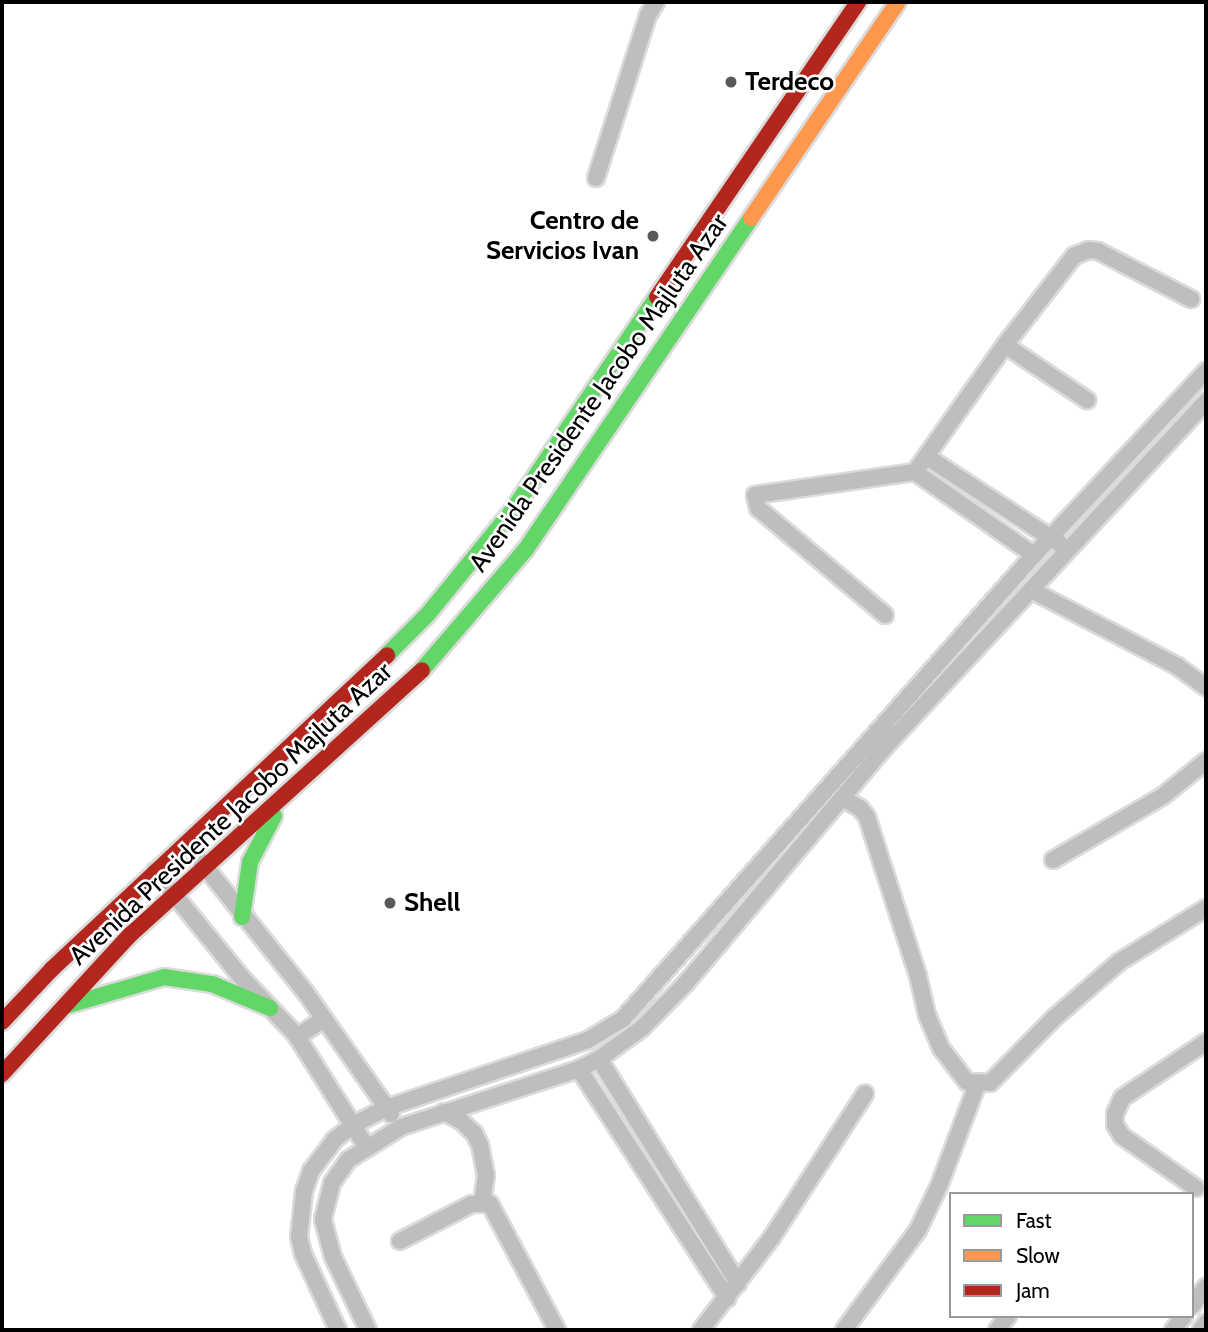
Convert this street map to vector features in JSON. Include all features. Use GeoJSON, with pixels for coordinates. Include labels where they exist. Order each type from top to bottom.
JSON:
{"type":"FeatureCollection","features":[{"type":"Feature","properties":{"kind":"main road","name":"Avenida Presidente Jacobo Majluta Azar"},"geometry":{"type":"LineString","coordinates":[[2,1022],[52,969],[155,871],[364,679],[428,614],[481,552],[520,500],[858,2]]}},
{"type":"Feature","properties":{"kind":"main road","name":"Avenida Presidente Jacobo Majluta Azar"},"geometry":{"type":"LineString","coordinates":[[2,1074],[130,935],[288,795],[450,640],[526,549],[898,2]]}},
{"type":"Feature","properties":{"kind":"main road"},"geometry":{"type":"LineString","coordinates":[[242,917],[250,862],[266,828],[288,795]]}},
{"type":"Feature","properties":{"kind":"main road"},"geometry":{"type":"LineString","coordinates":[[61,1007],[164,977],[212,984],[271,1008]]}},
{"type":"Feature","properties":{"kind":"street"},"geometry":{"type":"LineString","coordinates":[[596,177],[648,15],[656,2]]}},
{"type":"Feature","properties":{"kind":"street"},"geometry":{"type":"LineString","coordinates":[[915,472],[1005,345],[1074,256],[1089,250],[1098,251],[1191,299]]}},
{"type":"Feature","properties":{"kind":"street"},"geometry":{"type":"LineString","coordinates":[[1005,345],[1087,400]]}},
{"type":"Feature","properties":{"kind":"street"},"geometry":{"type":"LineString","coordinates":[[338,1330],[303,1254],[299,1237],[299,1214],[311,1171],[334,1140],[353,1125],[386,1108],[588,1040],[622,1019],[1034,555],[1206,371]]}},
{"type":"Feature","properties":{"kind":"street"},"geometry":{"type":"LineString","coordinates":[[368,1330],[333,1256],[323,1219],[332,1183],[348,1160],[366,1146],[401,1127],[579,1069],[599,1059],[642,1028],[686,983],[842,798],[1206,401]]}},
{"type":"Feature","properties":{"kind":"street"},"geometry":{"type":"LineString","coordinates":[[927,457],[1068,550]]}},
{"type":"Feature","properties":{"kind":"street"},"geometry":{"type":"LineString","coordinates":[[885,615],[758,508],[754,499],[760,491],[915,472],[1034,555]]}},
{"type":"Feature","properties":{"kind":"street"},"geometry":{"type":"LineString","coordinates":[[1031,590],[1177,666],[1206,687]]}},
{"type":"Feature","properties":{"kind":"street"},"geometry":{"type":"LineString","coordinates":[[1053,860],[1163,796],[1206,761]]}},
{"type":"Feature","properties":{"kind":"street"},"geometry":{"type":"LineString","coordinates":[[842,798],[860,808],[867,817],[918,976],[927,1015],[941,1048],[967,1082],[977,1085],[990,1083],[1054,1018],[1119,962],[1206,908]]}},
{"type":"Feature","properties":{"kind":"street"},"geometry":{"type":"LineString","coordinates":[[187,844],[324,1019],[401,1127]]}},
{"type":"Feature","properties":{"kind":"street"},"geometry":{"type":"LineString","coordinates":[[155,871],[297,1037],[366,1146]]}},
{"type":"Feature","properties":{"kind":"street"},"geometry":{"type":"LineString","coordinates":[[297,1037],[324,1019]]}},
{"type":"Feature","properties":{"kind":"street"},"geometry":{"type":"LineString","coordinates":[[1196,1188],[1122,1136],[1115,1125],[1115,1114],[1122,1098],[1206,1042]]}},
{"type":"Feature","properties":{"kind":"street"},"geometry":{"type":"LineString","coordinates":[[599,1059],[738,1283]]}},
{"type":"Feature","properties":{"kind":"street"},"geometry":{"type":"LineString","coordinates":[[579,1069],[727,1298]]}},
{"type":"Feature","properties":{"kind":"street"},"geometry":{"type":"LineString","coordinates":[[844,1330],[918,1230],[939,1186],[977,1085]]}},
{"type":"Feature","properties":{"kind":"street"},"geometry":{"type":"LineString","coordinates":[[701,1330],[738,1283],[827,1155],[865,1094]]}},
{"type":"Feature","properties":{"kind":"street"},"geometry":{"type":"LineString","coordinates":[[444,1112],[461,1121],[474,1133],[480,1145],[486,1175],[482,1202]]}},
{"type":"Feature","properties":{"kind":"street"},"geometry":{"type":"LineString","coordinates":[[400,1241],[482,1202],[490,1204],[497,1212],[556,1330]]}},
{"type":"Feature","properties":{"kind":"street"},"geometry":{"type":"LineString","coordinates":[[1194,1303],[1206,1287]]}},
{"type":"Feature","properties":{"kind":"street"},"geometry":{"type":"LineString","coordinates":[[1201,1330],[1206,1323]]}},
{"type":"Feature","properties":{"kind":"traffic: fast"},"geometry":{"type":"LineString","coordinates":[[422,670],[526,549],[751,218]]}},
{"type":"Feature","properties":{"kind":"traffic: fast"},"geometry":{"type":"LineString","coordinates":[[387,655],[428,614],[512,511],[657,297]]}},
{"type":"Feature","properties":{"kind":"traffic: fast"},"geometry":{"type":"LineString","coordinates":[[242,917],[250,862],[274,816]]}},
{"type":"Feature","properties":{"kind":"traffic: fast"},"geometry":{"type":"LineString","coordinates":[[65,1006],[164,977],[212,984],[270,1008]]}},
{"type":"Feature","properties":{"kind":"traffic: slow"},"geometry":{"type":"LineString","coordinates":[[751,218],[898,2]]}},
{"type":"Feature","properties":{"kind":"traffic: jam"},"geometry":{"type":"LineString","coordinates":[[657,297],[858,2]]}},
{"type":"Feature","properties":{"kind":"traffic: jam"},"geometry":{"type":"LineString","coordinates":[[2,1022],[52,969],[387,655]]}},
{"type":"Feature","properties":{"kind":"traffic: jam"},"geometry":{"type":"LineString","coordinates":[[2,1074],[130,935],[422,670]]}},
{"type":"Feature","properties":{"kind":"place","name":"Terdeco"},"geometry":{"type":"Point","coordinates":[731,82]}},
{"type":"Feature","properties":{"kind":"place","name":"Centro de Servicios Ivan"},"geometry":{"type":"Point","coordinates":[653,236]}},
{"type":"Feature","properties":{"kind":"place","name":"Shell"},"geometry":{"type":"Point","coordinates":[390,903]}}]}
